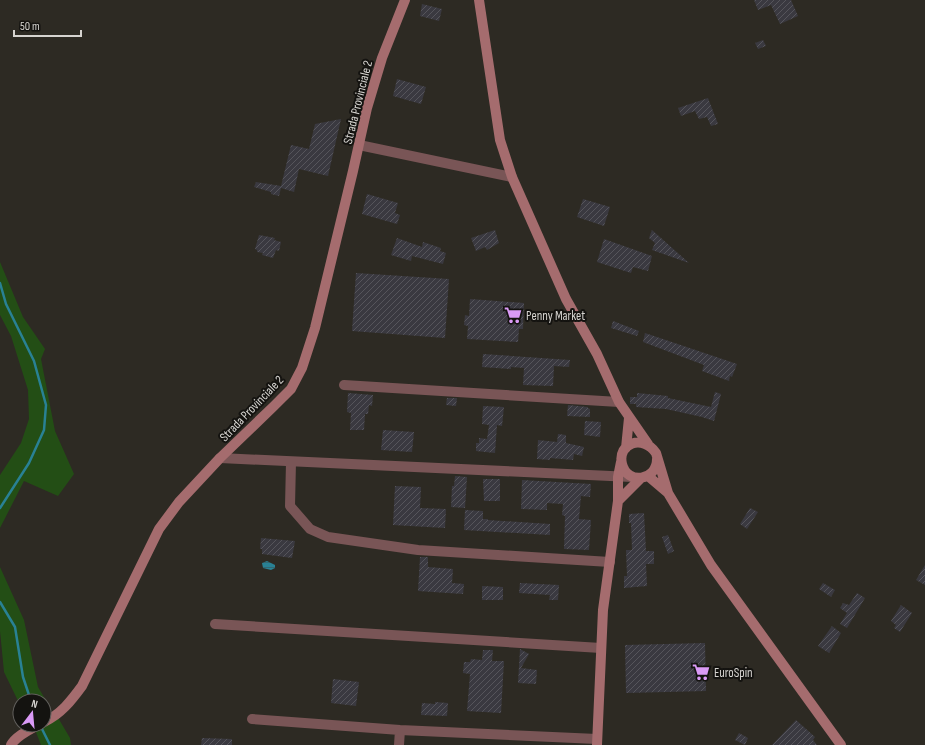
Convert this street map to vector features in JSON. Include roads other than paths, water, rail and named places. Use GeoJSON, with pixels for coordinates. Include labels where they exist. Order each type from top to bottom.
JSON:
{"type":"FeatureCollection","features":[{"type":"Feature","properties":{"kind":"street"},"geometry":{"type":"LineString","coordinates":[[474,0],[482,19]]}},
{"type":"Feature","properties":{"kind":"street"},"geometry":{"type":"LineString","coordinates":[[479,0],[488,69],[500,140],[512,177],[566,299],[597,354],[619,402],[629,418],[656,453],[668,493],[711,566],[841,745]]}},
{"type":"Feature","properties":{"kind":"street","name":"Strada Provinciale 2"},"geometry":{"type":"LineString","coordinates":[[52,718],[60,713],[73,699],[82,686],[159,529],[179,502],[220,458],[291,388],[302,368],[315,328],[367,108],[382,58],[405,1]]}},
{"type":"Feature","properties":{"kind":"street"},"geometry":{"type":"LineString","coordinates":[[359,145],[512,177]]}},
{"type":"Feature","properties":{"kind":"street"},"geometry":{"type":"LineString","coordinates":[[344,384],[619,402]]}},
{"type":"Feature","properties":{"kind":"street"},"geometry":{"type":"LineString","coordinates":[[252,719],[597,742],[604,610],[618,501],[618,477],[621,459],[626,448],[629,418]]}},
{"type":"Feature","properties":{"kind":"street"},"geometry":{"type":"LineString","coordinates":[[626,448],[630,444],[636,442],[648,444]]}},
{"type":"Feature","properties":{"kind":"street"},"geometry":{"type":"LineString","coordinates":[[220,458],[641,477]]}},
{"type":"Feature","properties":{"kind":"street"},"geometry":{"type":"LineString","coordinates":[[621,459],[625,471],[641,477],[668,493]]}},
{"type":"Feature","properties":{"kind":"street"},"geometry":{"type":"LineString","coordinates":[[618,501],[641,477],[655,469],[657,459]]}},
{"type":"Feature","properties":{"kind":"street"},"geometry":{"type":"LineString","coordinates":[[291,462],[290,506],[310,529],[328,537],[418,550],[610,562]]}},
{"type":"Feature","properties":{"kind":"street"},"geometry":{"type":"LineString","coordinates":[[215,624],[601,648]]}},
{"type":"Feature","properties":{"kind":"street"},"geometry":{"type":"LineString","coordinates":[[399,745],[400,730]]}},
{"type":"Feature","properties":{"kind":"street"},"geometry":{"type":"LineString","coordinates":[[11,745],[26,733]]}},
{"type":"Feature","properties":{"kind":"water"},"geometry":{"type":"Polygon","coordinates":[[[267,561],[275,565],[275,568],[271,570],[263,568],[262,563],[267,561]]]}},
{"type":"Feature","properties":{"kind":"waterway"},"geometry":{"type":"LineString","coordinates":[[0,283],[6,304],[34,361],[46,405],[44,430],[29,463],[0,508]]}},
{"type":"Feature","properties":{"kind":"waterway"},"geometry":{"type":"LineString","coordinates":[[0,602],[15,627],[23,677],[28,693]]}},
{"type":"Feature","properties":{"kind":"waterway"},"geometry":{"type":"LineString","coordinates":[[44,733],[50,745]]}},
{"type":"Feature","properties":{"kind":"place","name":"Penny Market"},"geometry":{"type":"Point","coordinates":[513,315]}},
{"type":"Feature","properties":{"kind":"place","name":"EuroSpin"},"geometry":{"type":"Point","coordinates":[701,672]}}]}
